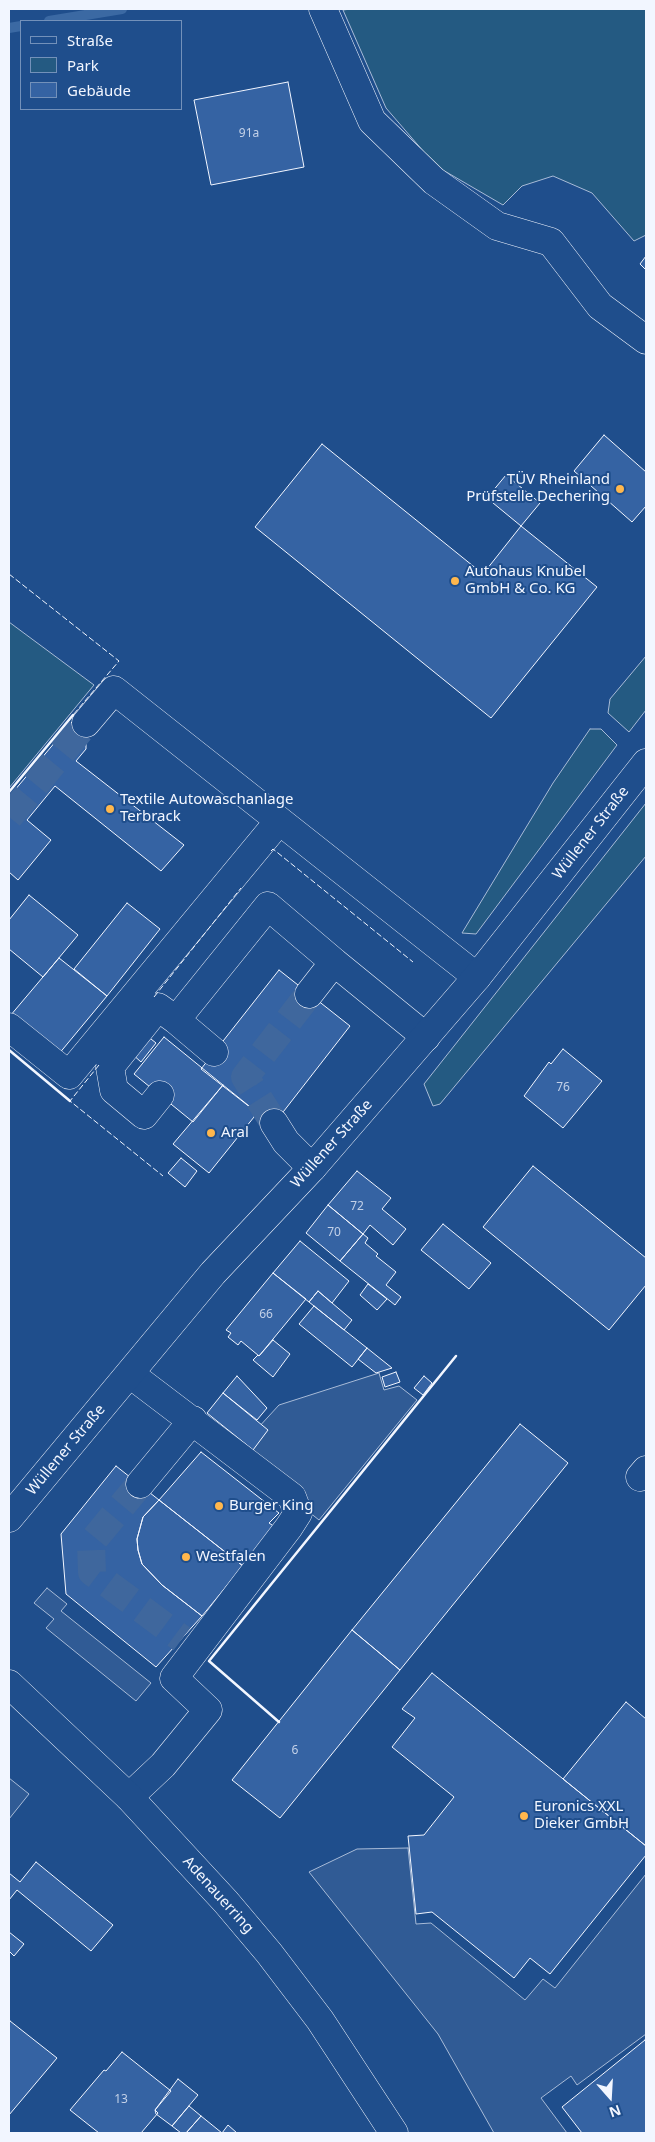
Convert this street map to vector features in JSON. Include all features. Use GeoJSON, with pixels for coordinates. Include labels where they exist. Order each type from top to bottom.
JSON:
{"type":"FeatureCollection","features":[{"type":"Feature","properties":{"kind":"main road"},"geometry":{"type":"LineString","coordinates":[[324,11],[372,121],[434,181],[497,226],[551,242],[600,306],[646,340]]}},
{"type":"Feature","properties":{"kind":"main road"},"geometry":{"type":"LineString","coordinates":[[86,723],[114,690],[477,977]]}},
{"type":"Feature","properties":{"kind":"main road","name":"Wüllener Straße"},"geometry":{"type":"LineString","coordinates":[[9,1518],[213,1273],[312,1168],[477,977],[646,763]]}},
{"type":"Feature","properties":{"kind":"main road"},"geometry":{"type":"LineString","coordinates":[[9,1027],[69,1075],[279,821]]}},
{"type":"Feature","properties":{"kind":"main road"},"geometry":{"type":"LineString","coordinates":[[176,1020],[268,906],[426,1037]]}},
{"type":"Feature","properties":{"kind":"main road"},"geometry":{"type":"LineString","coordinates":[[309,994],[334,962]]}},
{"type":"Feature","properties":{"kind":"main road"},"geometry":{"type":"LineString","coordinates":[[160,1095],[144,1116],[114,1090],[110,1067],[158,1007],[214,1052]]}},
{"type":"Feature","properties":{"kind":"main road"},"geometry":{"type":"LineString","coordinates":[[274,1123],[286,1142],[312,1168]]}},
{"type":"Feature","properties":{"kind":"main road"},"geometry":{"type":"LineString","coordinates":[[129,1797],[163,1765],[208,1710],[174,1678],[189,1644],[289,1527],[298,1513],[292,1497],[130,1374]]}},
{"type":"Feature","properties":{"kind":"main road"},"geometry":{"type":"LineString","coordinates":[[140,1484],[193,1420]]}},
{"type":"Feature","properties":{"kind":"main road","name":"Adenauerring"},"geometry":{"type":"LineString","coordinates":[[9,1684],[129,1797],[226,1902],[269,1953],[320,2020],[394,2133]]}},
{"type":"Feature","properties":{"kind":"green space"},"geometry":{"type":"Polygon","coordinates":[[[646,9],[646,235],[634,241],[592,193],[553,176],[522,186],[503,205],[436,166],[386,108],[343,10],[646,9]]]}},
{"type":"Feature","properties":{"kind":"green space"},"geometry":{"type":"Polygon","coordinates":[[[9,622],[94,685],[9,788],[9,622]]]}},
{"type":"Feature","properties":{"kind":"green space"},"geometry":{"type":"Polygon","coordinates":[[[646,656],[646,710],[629,732],[608,713],[610,699],[646,656]]]}},
{"type":"Feature","properties":{"kind":"green space"},"geometry":{"type":"Polygon","coordinates":[[[590,729],[601,729],[617,745],[476,934],[462,933],[553,783],[590,729]]]}},
{"type":"Feature","properties":{"kind":"green space"},"geometry":{"type":"Polygon","coordinates":[[[646,803],[646,856],[440,1104],[433,1106],[424,1084],[646,803]]]}},
{"type":"Feature","properties":{"kind":"shaded area"},"geometry":{"type":"Polygon","coordinates":[[[379,1373],[384,1390],[399,1386],[417,1400],[319,1520],[235,1453],[279,1405],[379,1373]]]}},
{"type":"Feature","properties":{"kind":"shaded area"},"geometry":{"type":"Polygon","coordinates":[[[47,1588],[67,1604],[61,1611],[151,1683],[136,1701],[46,1628],[54,1619],[34,1603],[47,1588]]]}},
{"type":"Feature","properties":{"kind":"shaded area"},"geometry":{"type":"Polygon","coordinates":[[[9,1778],[29,1794],[9,1819],[9,1778]]]}},
{"type":"Feature","properties":{"kind":"shaded area"},"geometry":{"type":"Polygon","coordinates":[[[408,1848],[416,1924],[431,1923],[525,2000],[543,1979],[555,1988],[646,1874],[646,2034],[577,2085],[571,2076],[541,2098],[567,2133],[494,2133],[438,2034],[309,1872],[357,1849],[408,1848]]]}},
{"type":"Feature","properties":{"kind":"building"},"geometry":{"type":"Polygon","coordinates":[[[288,82],[304,167],[211,185],[194,100],[288,82]]]}},
{"type":"Feature","properties":{"kind":"building"},"geometry":{"type":"Polygon","coordinates":[[[646,256],[646,270],[640,264],[646,256]]]}},
{"type":"Feature","properties":{"kind":"building","name":"TÜV Rheinland Prüfstelle Dechering"},"geometry":{"type":"Polygon","coordinates":[[[604,435],[646,472],[646,506],[632,522],[574,471],[604,435]]]}},
{"type":"Feature","properties":{"kind":"building","name":"Autohaus Knubel GmbH & Co. KG"},"geometry":{"type":"Polygon","coordinates":[[[322,444],[483,574],[521,526],[597,587],[491,718],[255,527],[322,444]]]}},
{"type":"Feature","properties":{"kind":"building"},"geometry":{"type":"Polygon","coordinates":[[[506,475],[540,503],[521,526],[487,498],[506,475]]]}},
{"type":"Feature","properties":{"kind":"building","name":"Textile Autowaschanlage Terbrack"},"geometry":{"type":"Polygon","coordinates":[[[77,716],[86,723],[86,749],[76,761],[184,845],[161,871],[55,786],[27,820],[51,840],[18,880],[9,872],[9,797],[77,716]]]}},
{"type":"Feature","properties":{"kind":"building"},"geometry":{"type":"Polygon","coordinates":[[[29,895],[78,935],[43,977],[9,949],[9,920],[29,895]]]}},
{"type":"Feature","properties":{"kind":"building"},"geometry":{"type":"Polygon","coordinates":[[[127,903],[160,929],[107,996],[74,969],[127,903]]]}},
{"type":"Feature","properties":{"kind":"building"},"geometry":{"type":"Polygon","coordinates":[[[59,958],[107,996],[58,1055],[10,1016],[59,958]]]}},
{"type":"Feature","properties":{"kind":"building"},"geometry":{"type":"Polygon","coordinates":[[[279,970],[350,1026],[273,1125],[201,1069],[279,970]]]}},
{"type":"Feature","properties":{"kind":"building"},"geometry":{"type":"Polygon","coordinates":[[[146,1035],[156,1043],[141,1062],[131,1053],[146,1035]]]}},
{"type":"Feature","properties":{"kind":"building"},"geometry":{"type":"Polygon","coordinates":[[[164,1037],[223,1085],[193,1122],[134,1074],[164,1037]]]}},
{"type":"Feature","properties":{"kind":"building"},"geometry":{"type":"Polygon","coordinates":[[[563,1049],[602,1081],[563,1128],[524,1096],[549,1062],[551,1064],[563,1049]]]}},
{"type":"Feature","properties":{"kind":"building","name":"Aral"},"geometry":{"type":"Polygon","coordinates":[[[223,1085],[254,1110],[254,1117],[209,1173],[173,1144],[223,1085]]]}},
{"type":"Feature","properties":{"kind":"building"},"geometry":{"type":"Polygon","coordinates":[[[181,1158],[197,1171],[185,1187],[168,1173],[181,1158]]]}},
{"type":"Feature","properties":{"kind":"building"},"geometry":{"type":"Polygon","coordinates":[[[533,1166],[646,1258],[646,1285],[609,1330],[483,1227],[533,1166]]]}},
{"type":"Feature","properties":{"kind":"building"},"geometry":{"type":"Polygon","coordinates":[[[357,1171],[391,1198],[382,1209],[406,1229],[393,1245],[370,1225],[363,1234],[328,1205],[357,1171]]]}},
{"type":"Feature","properties":{"kind":"building"},"geometry":{"type":"Polygon","coordinates":[[[328,1205],[363,1234],[340,1261],[306,1233],[328,1205]]]}},
{"type":"Feature","properties":{"kind":"building"},"geometry":{"type":"Polygon","coordinates":[[[443,1224],[491,1263],[469,1289],[421,1250],[443,1224]]]}},
{"type":"Feature","properties":{"kind":"building"},"geometry":{"type":"Polygon","coordinates":[[[363,1234],[368,1238],[365,1243],[378,1254],[376,1256],[396,1272],[386,1285],[401,1297],[395,1305],[340,1261],[363,1234]]]}},
{"type":"Feature","properties":{"kind":"building"},"geometry":{"type":"Polygon","coordinates":[[[300,1241],[349,1281],[332,1303],[318,1291],[309,1302],[273,1273],[300,1241]]]}},
{"type":"Feature","properties":{"kind":"building"},"geometry":{"type":"Polygon","coordinates":[[[273,1273],[306,1299],[259,1356],[241,1341],[238,1345],[228,1337],[231,1333],[226,1330],[273,1273]]]}},
{"type":"Feature","properties":{"kind":"building"},"geometry":{"type":"Polygon","coordinates":[[[368,1284],[387,1299],[377,1310],[360,1295],[368,1284]]]}},
{"type":"Feature","properties":{"kind":"building"},"geometry":{"type":"Polygon","coordinates":[[[318,1291],[352,1320],[344,1330],[309,1302],[318,1291]]]}},
{"type":"Feature","properties":{"kind":"building"},"geometry":{"type":"Polygon","coordinates":[[[314,1306],[367,1348],[352,1367],[299,1324],[314,1306]]]}},
{"type":"Feature","properties":{"kind":"building"},"geometry":{"type":"Polygon","coordinates":[[[273,1340],[290,1354],[273,1377],[253,1360],[273,1340]]]}},
{"type":"Feature","properties":{"kind":"building"},"geometry":{"type":"Polygon","coordinates":[[[367,1348],[392,1368],[376,1373],[358,1359],[367,1348]]]}},
{"type":"Feature","properties":{"kind":"building"},"geometry":{"type":"Polygon","coordinates":[[[396,1372],[400,1382],[385,1387],[382,1377],[396,1372]]]}},
{"type":"Feature","properties":{"kind":"building"},"geometry":{"type":"Polygon","coordinates":[[[237,1376],[267,1408],[257,1420],[223,1393],[237,1376]]]}},
{"type":"Feature","properties":{"kind":"building"},"geometry":{"type":"Polygon","coordinates":[[[424,1376],[432,1383],[423,1395],[414,1388],[424,1376]]]}},
{"type":"Feature","properties":{"kind":"building"},"geometry":{"type":"Polygon","coordinates":[[[223,1393],[268,1430],[253,1450],[207,1413],[223,1393]]]}},
{"type":"Feature","properties":{"kind":"building"},"geometry":{"type":"Polygon","coordinates":[[[520,1424],[568,1463],[400,1670],[352,1630],[520,1424]]]}},
{"type":"Feature","properties":{"kind":"building","name":"Burger King"},"geometry":{"type":"Polygon","coordinates":[[[201,1452],[279,1513],[269,1523],[275,1527],[243,1566],[159,1500],[201,1452]]]}},
{"type":"Feature","properties":{"kind":"building"},"geometry":{"type":"Polygon","coordinates":[[[116,1466],[159,1500],[143,1517],[137,1539],[142,1564],[162,1585],[202,1616],[156,1667],[66,1594],[61,1534],[116,1466]]]}},
{"type":"Feature","properties":{"kind":"building","name":"Westfalen"},"geometry":{"type":"Polygon","coordinates":[[[159,1500],[243,1566],[202,1616],[162,1585],[142,1564],[137,1539],[143,1517],[159,1500]]]}},
{"type":"Feature","properties":{"kind":"building"},"geometry":{"type":"Polygon","coordinates":[[[352,1630],[400,1670],[280,1818],[232,1780],[352,1630]]]}},
{"type":"Feature","properties":{"kind":"building","name":"Euronics XXL Dieker GmbH"},"geometry":{"type":"Polygon","coordinates":[[[432,1673],[646,1846],[646,1855],[550,1974],[530,1958],[514,1978],[432,1912],[416,1914],[408,1836],[424,1835],[454,1797],[392,1747],[415,1718],[402,1709],[432,1673]]]}},
{"type":"Feature","properties":{"kind":"building"},"geometry":{"type":"Polygon","coordinates":[[[626,1702],[646,1719],[646,1846],[563,1779],[626,1702]]]}},
{"type":"Feature","properties":{"kind":"building"},"geometry":{"type":"Polygon","coordinates":[[[36,1862],[113,1925],[91,1951],[17,1890],[9,1900],[9,1873],[20,1882],[36,1862]]]}},
{"type":"Feature","properties":{"kind":"building"},"geometry":{"type":"Polygon","coordinates":[[[9,1932],[24,1944],[14,1956],[9,1951],[9,1932]]]}},
{"type":"Feature","properties":{"kind":"building"},"geometry":{"type":"Polygon","coordinates":[[[10,2021],[57,2058],[9,2115],[9,2023],[10,2021]]]}},
{"type":"Feature","properties":{"kind":"building"},"geometry":{"type":"Polygon","coordinates":[[[645,2040],[646,2133],[582,2133],[562,2107],[645,2040]]]}},
{"type":"Feature","properties":{"kind":"building"},"geometry":{"type":"Polygon","coordinates":[[[122,2052],[171,2091],[155,2110],[158,2113],[141,2133],[99,2133],[70,2110],[122,2052]]]}},
{"type":"Feature","properties":{"kind":"building"},"geometry":{"type":"Polygon","coordinates":[[[178,2079],[198,2095],[172,2126],[156,2114],[155,2110],[178,2079]]]}},
{"type":"Feature","properties":{"kind":"building"},"geometry":{"type":"Polygon","coordinates":[[[189,2106],[201,2116],[186,2133],[181,2133],[172,2126],[189,2106]]]}},
{"type":"Feature","properties":{"kind":"building"},"geometry":{"type":"Polygon","coordinates":[[[201,2116],[222,2133],[186,2133],[201,2116]]]}},
{"type":"Feature","properties":{"kind":"building"},"geometry":{"type":"Polygon","coordinates":[[[228,2125],[237,2133],[222,2133],[228,2125]]]}},
{"type":"Feature","properties":{"kind":"waterway"},"geometry":{"type":"LineString","coordinates":[[55,20],[122,9]]}},
{"type":"Feature","properties":{"kind":"waterway"},"geometry":{"type":"LineString","coordinates":[[9,28],[20,26]]}},
{"type":"Feature","properties":{"kind":"tunnel"},"geometry":{"type":"LineString","coordinates":[[9,817],[86,723]]}},
{"type":"Feature","properties":{"kind":"tunnel"},"geometry":{"type":"LineString","coordinates":[[274,1123],[245,1077],[309,994]]}},
{"type":"Feature","properties":{"kind":"tunnel"},"geometry":{"type":"LineString","coordinates":[[140,1484],[91,1543],[92,1572],[182,1639]]}},
{"type":"Feature","properties":{"kind":"fence"},"geometry":{"type":"LineString","coordinates":[[9,574],[119,661],[73,715]]}},
{"type":"Feature","properties":{"kind":"fence"},"geometry":{"type":"LineString","coordinates":[[271,851],[273,849],[413,962]]}},
{"type":"Feature","properties":{"kind":"fence"},"geometry":{"type":"LineString","coordinates":[[154,997],[241,888]]}},
{"type":"Feature","properties":{"kind":"fence"},"geometry":{"type":"LineString","coordinates":[[99,1065],[70,1101],[163,1176]]}},
{"type":"Feature","properties":{"kind":"wall"},"geometry":{"type":"LineString","coordinates":[[9,792],[73,715]]}},
{"type":"Feature","properties":{"kind":"wall"},"geometry":{"type":"LineString","coordinates":[[9,1050],[70,1101]]}},
{"type":"Feature","properties":{"kind":"wall"},"geometry":{"type":"LineString","coordinates":[[279,1722],[209,1661],[456,1356]]}},
{"type":"Feature","properties":{"kind":"place","name":"TÜV Rheinland Prüfstelle Dechering"},"geometry":{"type":"Point","coordinates":[620,489]}},
{"type":"Feature","properties":{"kind":"place","name":"Autohaus Knubel GmbH & Co. KG"},"geometry":{"type":"Point","coordinates":[455,581]}},
{"type":"Feature","properties":{"kind":"place","name":"Textile Autowaschanlage Terbrack"},"geometry":{"type":"Point","coordinates":[110,809]}},
{"type":"Feature","properties":{"kind":"place","name":"Aral"},"geometry":{"type":"Point","coordinates":[211,1133]}},
{"type":"Feature","properties":{"kind":"place","name":"Burger King"},"geometry":{"type":"Point","coordinates":[219,1506]}},
{"type":"Feature","properties":{"kind":"place","name":"Westfalen"},"geometry":{"type":"Point","coordinates":[186,1557]}},
{"type":"Feature","properties":{"kind":"place","name":"Euronics XXL Dieker GmbH"},"geometry":{"type":"Point","coordinates":[524,1816]}}]}
